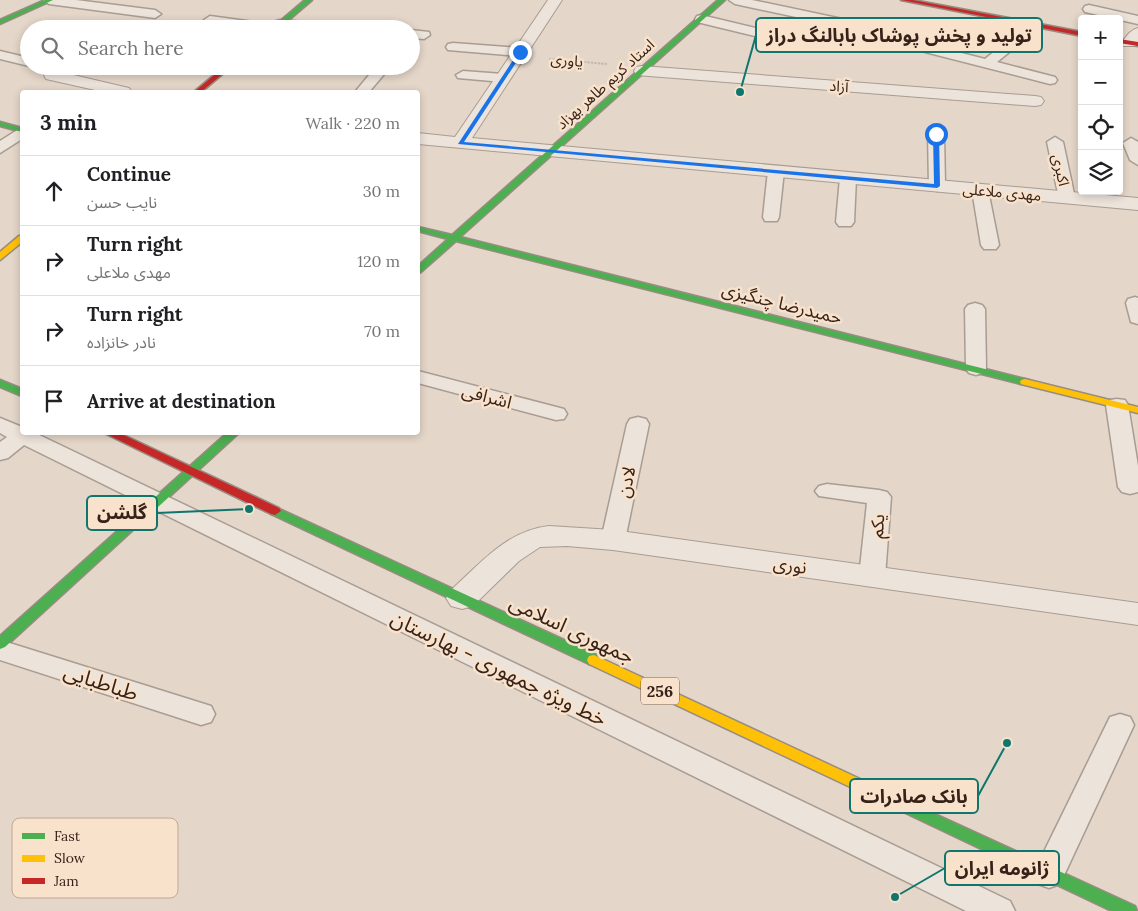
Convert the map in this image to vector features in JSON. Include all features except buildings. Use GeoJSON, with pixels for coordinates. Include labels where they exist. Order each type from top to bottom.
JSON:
{"type":"FeatureCollection","features":[{"type":"Feature","properties":{"kind":"street"},"geometry":{"type":"LineString","coordinates":[[2,19],[49,0]]}},
{"type":"Feature","properties":{"kind":"street"},"geometry":{"type":"LineString","coordinates":[[285,20],[309,0]]}},
{"type":"Feature","properties":{"kind":"street"},"geometry":{"type":"LineString","coordinates":[[460,143],[555,0]]}},
{"type":"Feature","properties":{"kind":"street","name":"استاد کریم طاهر بهزاد"},"geometry":{"type":"LineString","coordinates":[[420,268],[722,0]]}},
{"type":"Feature","properties":{"kind":"street"},"geometry":{"type":"LineString","coordinates":[[904,0],[924,2],[1078,33]]}},
{"type":"Feature","properties":{"kind":"street","name":"آزاد"},"geometry":{"type":"LineString","coordinates":[[644,70],[986,105],[1035,101]]}},
{"type":"Feature","properties":{"kind":"street"},"geometry":{"type":"LineString","coordinates":[[52,75],[116,90]]}},
{"type":"Feature","properties":{"kind":"street"},"geometry":{"type":"LineString","coordinates":[[200,90],[218,75]]}},
{"type":"Feature","properties":{"kind":"street"},"geometry":{"type":"LineString","coordinates":[[0,124],[20,130]]}},
{"type":"Feature","properties":{"kind":"street","name":"مهدی ملاعلی"},"geometry":{"type":"LineString","coordinates":[[420,139],[1138,204]]}},
{"type":"Feature","properties":{"kind":"street","name":"حمیدرضا چنگیزی"},"geometry":{"type":"LineString","coordinates":[[420,230],[1128,407]]}},
{"type":"Feature","properties":{"kind":"street"},"geometry":{"type":"LineString","coordinates":[[0,257],[20,240]]}},
{"type":"Feature","properties":{"kind":"street"},"geometry":{"type":"LineString","coordinates":[[0,383],[20,392]]}},
{"type":"Feature","properties":{"kind":"street","name":"جمهوری اسلامی"},"geometry":{"type":"LineString","coordinates":[[113,435],[1129,911]]}},
{"type":"Feature","properties":{"kind":"street"},"geometry":{"type":"LineString","coordinates":[[0,644],[232,435]]}},
{"type":"Feature","properties":{"kind":"street","name":"نوری"},"geometry":{"type":"LineString","coordinates":[[462,598],[520,545],[538,538],[552,536],[613,540],[1138,614]]}},
{"type":"Feature","properties":{"kind":"lane"},"geometry":{"type":"LineString","coordinates":[[49,0],[155,14]]}},
{"type":"Feature","properties":{"kind":"lane"},"geometry":{"type":"LineString","coordinates":[[735,0],[904,36]]}},
{"type":"Feature","properties":{"kind":"lane"},"geometry":{"type":"LineString","coordinates":[[1089,9],[1138,20]]}},
{"type":"Feature","properties":{"kind":"lane"},"geometry":{"type":"LineString","coordinates":[[701,19],[809,45]]}},
{"type":"Feature","properties":{"kind":"lane"},"geometry":{"type":"LineString","coordinates":[[987,64],[1035,25]]}},
{"type":"Feature","properties":{"kind":"lane"},"geometry":{"type":"LineString","coordinates":[[453,47],[519,54]]}},
{"type":"Feature","properties":{"kind":"lane"},"geometry":{"type":"LineString","coordinates":[[930,49],[1050,80]]}},
{"type":"Feature","properties":{"kind":"lane"},"geometry":{"type":"LineString","coordinates":[[0,55],[20,60]]}},
{"type":"Feature","properties":{"kind":"lane"},"geometry":{"type":"LineString","coordinates":[[363,90],[370,75]]}},
{"type":"Feature","properties":{"kind":"lane"},"geometry":{"type":"LineString","coordinates":[[463,75],[503,78]]}},
{"type":"Feature","properties":{"kind":"lane"},"geometry":{"type":"LineString","coordinates":[[0,148],[20,133]]}},
{"type":"Feature","properties":{"kind":"lane"},"geometry":{"type":"LineString","coordinates":[[936,134],[937,186]]}},
{"type":"Feature","properties":{"kind":"lane","name":"اکبری"},"geometry":{"type":"LineString","coordinates":[[1054,142],[1067,198]]}},
{"type":"Feature","properties":{"kind":"lane"},"geometry":{"type":"LineString","coordinates":[[1131,143],[1138,160]]}},
{"type":"Feature","properties":{"kind":"lane"},"geometry":{"type":"LineString","coordinates":[[771,218],[776,172]]}},
{"type":"Feature","properties":{"kind":"lane"},"geometry":{"type":"LineString","coordinates":[[845,222],[848,178]]}},
{"type":"Feature","properties":{"kind":"lane"},"geometry":{"type":"LineString","coordinates":[[980,190],[990,245]]}},
{"type":"Feature","properties":{"kind":"lane"},"geometry":{"type":"LineString","coordinates":[[975,309],[976,369]]}},
{"type":"Feature","properties":{"kind":"lane","name":"اشرافی"},"geometry":{"type":"LineString","coordinates":[[420,378],[556,414]]}},
{"type":"Feature","properties":{"kind":"lane"},"geometry":{"type":"LineString","coordinates":[[1128,407],[1130,487]]}},
{"type":"Feature","properties":{"kind":"lane","name":"لادن"},"geometry":{"type":"LineString","coordinates":[[613,540],[638,424]]}},
{"type":"Feature","properties":{"kind":"lane","name":"خط ویژه جمهوری - بهارستان"},"geometry":{"type":"LineString","coordinates":[[0,425],[998,911]]}},
{"type":"Feature","properties":{"kind":"lane"},"geometry":{"type":"LineString","coordinates":[[0,453],[22,436]]}},
{"type":"Feature","properties":{"kind":"lane","name":"یکم"},"geometry":{"type":"LineString","coordinates":[[827,492],[879,498],[872,577]]}},
{"type":"Feature","properties":{"kind":"lane","name":"طباطبایی"},"geometry":{"type":"LineString","coordinates":[[0,650],[201,714]]}},
{"type":"Feature","properties":{"kind":"lane"},"geometry":{"type":"LineString","coordinates":[[1050,874],[1120,725]]}},
{"type":"Feature","properties":{"kind":"path","name":"یاوری"},"geometry":{"type":"LineString","coordinates":[[519,54],[644,70]]}},
{"type":"Feature","properties":{"kind":"traffic: fast"},"geometry":{"type":"LineString","coordinates":[[0,22],[50,0]]}},
{"type":"Feature","properties":{"kind":"traffic: fast"},"geometry":{"type":"LineString","coordinates":[[285,20],[309,0]]}},
{"type":"Feature","properties":{"kind":"traffic: fast"},"geometry":{"type":"LineString","coordinates":[[420,268],[722,0]]}},
{"type":"Feature","properties":{"kind":"traffic: fast"},"geometry":{"type":"LineString","coordinates":[[0,124],[20,129]]}},
{"type":"Feature","properties":{"kind":"traffic: fast"},"geometry":{"type":"LineString","coordinates":[[420,230],[1025,382]]}},
{"type":"Feature","properties":{"kind":"traffic: fast"},"geometry":{"type":"LineString","coordinates":[[0,383],[20,392]]}},
{"type":"Feature","properties":{"kind":"traffic: fast"},"geometry":{"type":"LineString","coordinates":[[0,644],[232,435]]}},
{"type":"Feature","properties":{"kind":"traffic: fast"},"geometry":{"type":"LineString","coordinates":[[275,511],[594,660]]}},
{"type":"Feature","properties":{"kind":"traffic: fast"},"geometry":{"type":"LineString","coordinates":[[900,804],[1129,911]]}},
{"type":"Feature","properties":{"kind":"traffic: slow"},"geometry":{"type":"LineString","coordinates":[[0,257],[20,240]]}},
{"type":"Feature","properties":{"kind":"traffic: slow"},"geometry":{"type":"LineString","coordinates":[[1025,382],[1138,410]]}},
{"type":"Feature","properties":{"kind":"traffic: slow"},"geometry":{"type":"LineString","coordinates":[[594,660],[900,804]]}},
{"type":"Feature","properties":{"kind":"traffic: jam"},"geometry":{"type":"LineString","coordinates":[[904,0],[1078,33]]}},
{"type":"Feature","properties":{"kind":"traffic: jam"},"geometry":{"type":"LineString","coordinates":[[1123,42],[1138,44]]}},
{"type":"Feature","properties":{"kind":"traffic: jam"},"geometry":{"type":"LineString","coordinates":[[199,90],[218,75]]}},
{"type":"Feature","properties":{"kind":"traffic: jam"},"geometry":{"type":"LineString","coordinates":[[113,435],[275,511]]}},
{"type":"Feature","properties":{"kind":"place","name":"تولید و پخش پوشاک بابالنگ دراز"},"geometry":{"type":"Point","coordinates":[740,92]}},
{"type":"Feature","properties":{"kind":"place","name":"گلشن"},"geometry":{"type":"Point","coordinates":[249,509]}},
{"type":"Feature","properties":{"kind":"place","name":"بانک صادرات"},"geometry":{"type":"Point","coordinates":[1007,743]}},
{"type":"Feature","properties":{"kind":"place","name":"ژانومه ایران"},"geometry":{"type":"Point","coordinates":[895,897]}},
{"type":"Feature","properties":{"kind":"route"},"geometry":{"type":"LineString","coordinates":[[520,52],[460,143],[937,186],[936,134]]}}]}
